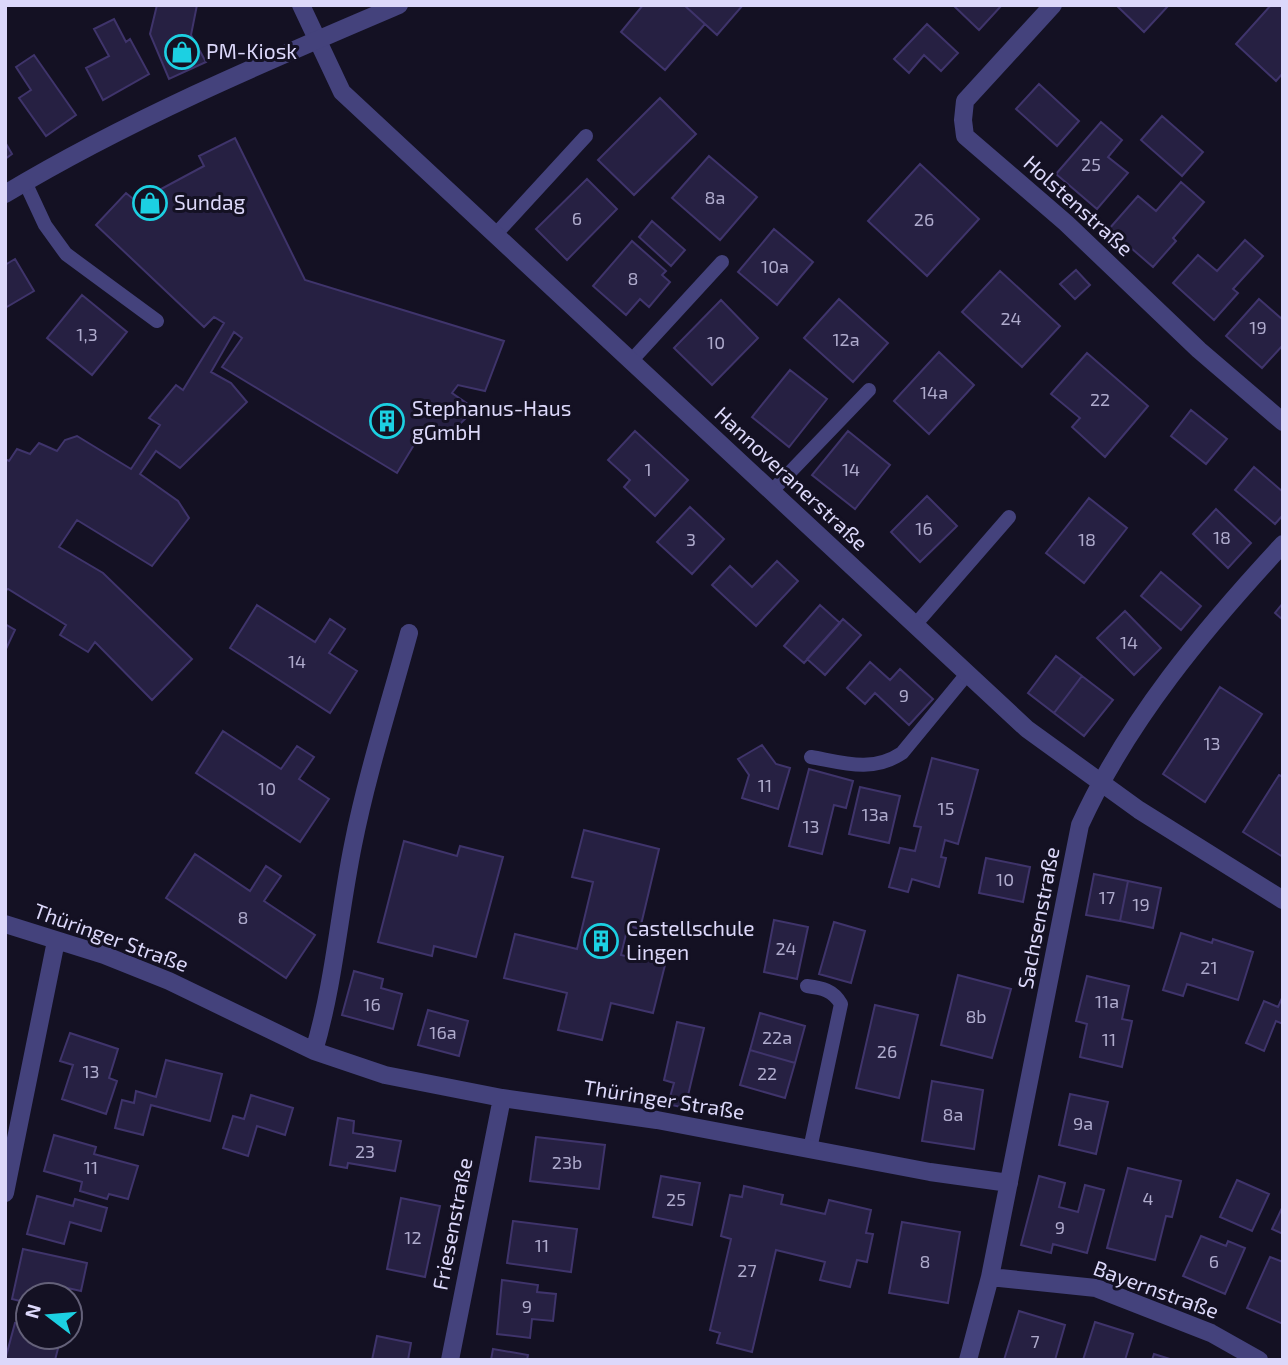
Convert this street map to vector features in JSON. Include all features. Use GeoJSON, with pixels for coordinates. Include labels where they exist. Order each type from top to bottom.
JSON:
{"type":"FeatureCollection","features":[{"type":"Feature","properties":{"kind":"street","name":"Hannoveranerstraße"},"geometry":{"type":"LineString","coordinates":[[301,5],[342,92],[1027,729],[1139,810],[1283,900]]}},
{"type":"Feature","properties":{"kind":"street"},"geometry":{"type":"LineString","coordinates":[[5,194],[186,98],[398,5]]}},
{"type":"Feature","properties":{"kind":"street","name":"Holstenstraße"},"geometry":{"type":"LineString","coordinates":[[1053,5],[965,101],[965,136],[1066,223],[1199,350],[1283,422]]}},
{"type":"Feature","properties":{"kind":"street","name":"Sachsenstraße"},"geometry":{"type":"LineString","coordinates":[[968,1360],[990,1277],[1080,825],[1100,782],[1131,733],[1220,611],[1283,544]]}},
{"type":"Feature","properties":{"kind":"street"},"geometry":{"type":"LineString","coordinates":[[314,1051],[326,1011],[338,923],[354,842],[409,633]]}},
{"type":"Feature","properties":{"kind":"street","name":"Thüringer Straße"},"geometry":{"type":"LineString","coordinates":[[5,924],[104,955],[169,981],[314,1051],[386,1075],[502,1098],[657,1120],[930,1172],[1009,1184]]}},
{"type":"Feature","properties":{"kind":"street"},"geometry":{"type":"LineString","coordinates":[[5,1193],[55,941]]}},
{"type":"Feature","properties":{"kind":"street","name":"Friesenstraße"},"geometry":{"type":"LineString","coordinates":[[450,1360],[502,1098]]}},
{"type":"Feature","properties":{"kind":"street","name":"Bayernstraße"},"geometry":{"type":"LineString","coordinates":[[990,1277],[1096,1287],[1211,1333],[1259,1360]]}},
{"type":"Feature","properties":{"kind":"lane"},"geometry":{"type":"LineString","coordinates":[[495,234],[586,136]]}},
{"type":"Feature","properties":{"kind":"lane"},"geometry":{"type":"LineString","coordinates":[[25,182],[45,225],[66,254],[157,321]]}},
{"type":"Feature","properties":{"kind":"lane"},"geometry":{"type":"LineString","coordinates":[[631,360],[722,262]]}},
{"type":"Feature","properties":{"kind":"lane"},"geometry":{"type":"LineString","coordinates":[[771,492],[869,390]]}},
{"type":"Feature","properties":{"kind":"lane"},"geometry":{"type":"LineString","coordinates":[[915,625],[1009,517]]}},
{"type":"Feature","properties":{"kind":"lane"},"geometry":{"type":"LineString","coordinates":[[811,757],[869,766],[888,762],[902,753],[967,674]]}},
{"type":"Feature","properties":{"kind":"lane"},"geometry":{"type":"LineString","coordinates":[[807,986],[836,995],[841,1004],[810,1149]]}},
{"type":"Feature","properties":{"kind":"building"},"geometry":{"type":"Polygon","coordinates":[[[157,5],[197,5],[191,35],[206,62],[169,79],[150,34],[157,5]]]}},
{"type":"Feature","properties":{"kind":"building"},"geometry":{"type":"Polygon","coordinates":[[[643,5],[684,5],[705,24],[665,70],[621,32],[643,5]]]}},
{"type":"Feature","properties":{"kind":"building"},"geometry":{"type":"Polygon","coordinates":[[[684,5],[743,5],[717,35],[684,5]]]}},
{"type":"Feature","properties":{"kind":"building"},"geometry":{"type":"Polygon","coordinates":[[[953,5],[1002,5],[979,30],[953,5]]]}},
{"type":"Feature","properties":{"kind":"building"},"geometry":{"type":"Polygon","coordinates":[[[1116,5],[1169,5],[1144,32],[1116,5]]]}},
{"type":"Feature","properties":{"kind":"building"},"geometry":{"type":"Polygon","coordinates":[[[1271,5],[1283,5],[1283,73],[1276,81],[1236,44],[1271,5]]]}},
{"type":"Feature","properties":{"kind":"building"},"geometry":{"type":"Polygon","coordinates":[[[114,19],[126,42],[130,39],[149,74],[103,100],[86,68],[109,56],[94,29],[114,19]]]}},
{"type":"Feature","properties":{"kind":"building"},"geometry":{"type":"Polygon","coordinates":[[[927,24],[958,53],[941,71],[924,55],[909,73],[894,59],[927,24]]]}},
{"type":"Feature","properties":{"kind":"building"},"geometry":{"type":"Polygon","coordinates":[[[34,55],[76,115],[46,136],[19,98],[31,90],[16,67],[34,55]]]}},
{"type":"Feature","properties":{"kind":"building"},"geometry":{"type":"Polygon","coordinates":[[[1039,84],[1079,121],[1057,146],[1016,109],[1039,84]]]}},
{"type":"Feature","properties":{"kind":"building"},"geometry":{"type":"Polygon","coordinates":[[[660,98],[696,134],[634,195],[598,160],[660,98]]]}},
{"type":"Feature","properties":{"kind":"building"},"geometry":{"type":"Polygon","coordinates":[[[1162,116],[1203,152],[1182,176],[1141,140],[1162,116]]]}},
{"type":"Feature","properties":{"kind":"building"},"geometry":{"type":"Polygon","coordinates":[[[1101,122],[1122,140],[1108,157],[1128,173],[1097,209],[1056,174],[1101,122]]]}},
{"type":"Feature","properties":{"kind":"building","name":"Stephanus-Haus gGmbH"},"geometry":{"type":"Polygon","coordinates":[[[235,138],[305,280],[504,341],[485,391],[458,385],[452,393],[475,409],[447,437],[426,425],[397,473],[222,367],[242,338],[234,332],[211,372],[231,383],[247,402],[180,468],[156,451],[140,474],[178,501],[189,518],[152,566],[77,520],[59,547],[103,573],[192,659],[152,700],[95,642],[88,652],[60,635],[66,625],[8,589],[5,591],[5,459],[9,461],[17,449],[30,454],[39,443],[57,451],[65,440],[77,436],[131,469],[160,425],[149,418],[176,385],[183,390],[224,323],[214,317],[204,327],[96,225],[126,193],[137,202],[204,166],[199,156],[235,138]]]}},
{"type":"Feature","properties":{"kind":"building"},"geometry":{"type":"Polygon","coordinates":[[[5,142],[12,154],[5,159],[5,142]]]}},
{"type":"Feature","properties":{"kind":"building"},"geometry":{"type":"Polygon","coordinates":[[[709,156],[757,197],[720,240],[672,198],[709,156]]]}},
{"type":"Feature","properties":{"kind":"building"},"geometry":{"type":"Polygon","coordinates":[[[920,164],[979,219],[927,276],[868,221],[920,164]]]}},
{"type":"Feature","properties":{"kind":"building"},"geometry":{"type":"Polygon","coordinates":[[[587,179],[617,209],[567,260],[536,229],[587,179]]]}},
{"type":"Feature","properties":{"kind":"building"},"geometry":{"type":"Polygon","coordinates":[[[1181,182],[1204,202],[1173,238],[1176,241],[1153,267],[1109,229],[1138,196],[1156,211],[1181,182]]]}},
{"type":"Feature","properties":{"kind":"building"},"geometry":{"type":"Polygon","coordinates":[[[652,221],[685,250],[671,266],[639,237],[652,221]]]}},
{"type":"Feature","properties":{"kind":"building"},"geometry":{"type":"Polygon","coordinates":[[[774,229],[813,262],[777,305],[738,272],[774,229]]]}},
{"type":"Feature","properties":{"kind":"building"},"geometry":{"type":"Polygon","coordinates":[[[1245,240],[1263,256],[1233,289],[1238,293],[1214,320],[1173,283],[1198,255],[1217,271],[1245,240]]]}},
{"type":"Feature","properties":{"kind":"building"},"geometry":{"type":"Polygon","coordinates":[[[632,241],[666,271],[662,275],[670,282],[649,307],[640,299],[626,315],[593,286],[632,241]]]}},
{"type":"Feature","properties":{"kind":"building"},"geometry":{"type":"Polygon","coordinates":[[[15,259],[34,291],[5,308],[5,265],[15,259]]]}},
{"type":"Feature","properties":{"kind":"building"},"geometry":{"type":"Polygon","coordinates":[[[1076,270],[1090,285],[1075,299],[1060,284],[1076,270]]]}},
{"type":"Feature","properties":{"kind":"building"},"geometry":{"type":"Polygon","coordinates":[[[1000,271],[1060,326],[1022,367],[962,312],[1000,271]]]}},
{"type":"Feature","properties":{"kind":"building"},"geometry":{"type":"Polygon","coordinates":[[[82,295],[127,332],[92,375],[47,338],[82,295]]]}},
{"type":"Feature","properties":{"kind":"building"},"geometry":{"type":"Polygon","coordinates":[[[839,299],[888,343],[853,382],[804,338],[839,299]]]}},
{"type":"Feature","properties":{"kind":"building"},"geometry":{"type":"Polygon","coordinates":[[[1259,299],[1283,320],[1283,345],[1262,368],[1226,336],[1259,299]]]}},
{"type":"Feature","properties":{"kind":"building"},"geometry":{"type":"Polygon","coordinates":[[[721,300],[758,338],[712,385],[674,348],[721,300]]]}},
{"type":"Feature","properties":{"kind":"building"},"geometry":{"type":"Polygon","coordinates":[[[939,352],[974,385],[929,434],[894,401],[939,352]]]}},
{"type":"Feature","properties":{"kind":"building"},"geometry":{"type":"Polygon","coordinates":[[[1087,353],[1148,406],[1105,457],[1072,427],[1080,418],[1051,394],[1087,353]]]}},
{"type":"Feature","properties":{"kind":"building"},"geometry":{"type":"Polygon","coordinates":[[[790,370],[827,399],[789,447],[752,417],[790,370]]]}},
{"type":"Feature","properties":{"kind":"building"},"geometry":{"type":"Polygon","coordinates":[[[1191,410],[1227,439],[1206,464],[1171,436],[1191,410]]]}},
{"type":"Feature","properties":{"kind":"building"},"geometry":{"type":"Polygon","coordinates":[[[635,431],[688,480],[655,516],[624,487],[630,480],[608,460],[635,431]]]}},
{"type":"Feature","properties":{"kind":"building"},"geometry":{"type":"Polygon","coordinates":[[[848,431],[890,465],[855,509],[812,475],[848,431]]]}},
{"type":"Feature","properties":{"kind":"building"},"geometry":{"type":"Polygon","coordinates":[[[1254,467],[1283,492],[1283,515],[1275,524],[1235,490],[1254,467]]]}},
{"type":"Feature","properties":{"kind":"building"},"geometry":{"type":"Polygon","coordinates":[[[927,496],[957,526],[920,562],[891,532],[927,496]]]}},
{"type":"Feature","properties":{"kind":"building"},"geometry":{"type":"Polygon","coordinates":[[[1089,498],[1127,528],[1084,583],[1046,553],[1089,498]]]}},
{"type":"Feature","properties":{"kind":"building"},"geometry":{"type":"Polygon","coordinates":[[[690,507],[724,539],[692,574],[657,542],[690,507]]]}},
{"type":"Feature","properties":{"kind":"building"},"geometry":{"type":"Polygon","coordinates":[[[1216,509],[1251,543],[1228,568],[1193,534],[1216,509]]]}},
{"type":"Feature","properties":{"kind":"building"},"geometry":{"type":"Polygon","coordinates":[[[777,561],[798,581],[756,626],[712,585],[730,566],[752,587],[777,561]]]}},
{"type":"Feature","properties":{"kind":"building"},"geometry":{"type":"Polygon","coordinates":[[[1161,572],[1201,606],[1181,630],[1141,596],[1161,572]]]}},
{"type":"Feature","properties":{"kind":"building"},"geometry":{"type":"Polygon","coordinates":[[[1283,603],[1283,620],[1275,613],[1283,603]]]}},
{"type":"Feature","properties":{"kind":"building"},"geometry":{"type":"Polygon","coordinates":[[[257,605],[315,642],[330,619],[345,629],[329,653],[357,671],[330,713],[230,648],[257,605]]]}},
{"type":"Feature","properties":{"kind":"building"},"geometry":{"type":"Polygon","coordinates":[[[820,605],[840,623],[804,663],[784,646],[820,605]]]}},
{"type":"Feature","properties":{"kind":"building"},"geometry":{"type":"Polygon","coordinates":[[[1125,611],[1161,648],[1134,675],[1097,638],[1125,611]]]}},
{"type":"Feature","properties":{"kind":"building"},"geometry":{"type":"Polygon","coordinates":[[[843,619],[861,635],[825,675],[807,659],[843,619]]]}},
{"type":"Feature","properties":{"kind":"building"},"geometry":{"type":"Polygon","coordinates":[[[5,624],[15,630],[5,651],[5,624]]]}},
{"type":"Feature","properties":{"kind":"building"},"geometry":{"type":"Polygon","coordinates":[[[1056,656],[1082,676],[1054,713],[1028,693],[1056,656]]]}},
{"type":"Feature","properties":{"kind":"building"},"geometry":{"type":"Polygon","coordinates":[[[870,662],[890,680],[900,669],[933,699],[909,725],[875,693],[865,704],[847,688],[870,662]]]}},
{"type":"Feature","properties":{"kind":"building"},"geometry":{"type":"Polygon","coordinates":[[[1082,676],[1113,700],[1084,736],[1054,713],[1082,676]]]}},
{"type":"Feature","properties":{"kind":"building"},"geometry":{"type":"Polygon","coordinates":[[[1220,687],[1262,714],[1205,802],[1163,774],[1220,687]]]}},
{"type":"Feature","properties":{"kind":"building"},"geometry":{"type":"Polygon","coordinates":[[[223,731],[281,769],[297,746],[314,757],[299,779],[329,799],[300,842],[196,773],[223,731]]]}},
{"type":"Feature","properties":{"kind":"building"},"geometry":{"type":"Polygon","coordinates":[[[762,745],[776,764],[790,768],[778,809],[742,798],[749,775],[738,759],[762,745]]]}},
{"type":"Feature","properties":{"kind":"building"},"geometry":{"type":"Polygon","coordinates":[[[932,758],[978,770],[958,844],[945,840],[941,857],[946,858],[939,887],[912,879],[908,892],[889,887],[900,848],[915,851],[921,827],[914,826],[932,758]]]}},
{"type":"Feature","properties":{"kind":"building"},"geometry":{"type":"Polygon","coordinates":[[[809,769],[853,781],[846,808],[834,805],[822,854],[789,846],[809,769]]]}},
{"type":"Feature","properties":{"kind":"building"},"geometry":{"type":"Polygon","coordinates":[[[1279,775],[1283,777],[1283,857],[1243,832],[1279,775]]]}},
{"type":"Feature","properties":{"kind":"building"},"geometry":{"type":"Polygon","coordinates":[[[860,787],[900,796],[889,843],[849,834],[860,787]]]}},
{"type":"Feature","properties":{"kind":"building","name":"Castellschule Lingen"},"geometry":{"type":"Polygon","coordinates":[[[584,830],[659,849],[640,929],[628,926],[621,955],[665,965],[653,1013],[611,1003],[602,1040],[558,1030],[567,993],[504,978],[515,934],[577,949],[593,882],[572,877],[584,830]]]}},
{"type":"Feature","properties":{"kind":"building"},"geometry":{"type":"Polygon","coordinates":[[[404,841],[457,856],[460,846],[503,857],[476,957],[434,946],[432,956],[378,942],[404,841]]]}},
{"type":"Feature","properties":{"kind":"building"},"geometry":{"type":"Polygon","coordinates":[[[195,854],[250,891],[266,866],[281,876],[264,901],[315,935],[286,978],[166,898],[195,854]]]}},
{"type":"Feature","properties":{"kind":"building"},"geometry":{"type":"Polygon","coordinates":[[[986,858],[1030,867],[1023,902],[979,893],[986,858]]]}},
{"type":"Feature","properties":{"kind":"building"},"geometry":{"type":"Polygon","coordinates":[[[1094,874],[1128,881],[1120,921],[1086,915],[1094,874]]]}},
{"type":"Feature","properties":{"kind":"building"},"geometry":{"type":"Polygon","coordinates":[[[1128,881],[1161,888],[1153,928],[1120,921],[1128,881]]]}},
{"type":"Feature","properties":{"kind":"building"},"geometry":{"type":"Polygon","coordinates":[[[774,920],[808,927],[797,979],[764,972],[774,920]]]}},
{"type":"Feature","properties":{"kind":"building"},"geometry":{"type":"Polygon","coordinates":[[[834,922],[865,931],[851,983],[819,974],[834,922]]]}},
{"type":"Feature","properties":{"kind":"building"},"geometry":{"type":"Polygon","coordinates":[[[1181,933],[1212,943],[1213,939],[1253,952],[1238,1000],[1187,984],[1183,996],[1163,990],[1181,933]]]}},
{"type":"Feature","properties":{"kind":"building"},"geometry":{"type":"Polygon","coordinates":[[[354,971],[383,979],[381,988],[402,994],[393,1029],[342,1015],[354,971]]]}},
{"type":"Feature","properties":{"kind":"building"},"geometry":{"type":"Polygon","coordinates":[[[958,975],[1011,989],[992,1058],[941,1045],[958,975]]]}},
{"type":"Feature","properties":{"kind":"building"},"geometry":{"type":"Polygon","coordinates":[[[1087,976],[1129,986],[1122,1019],[1132,1021],[1122,1067],[1080,1057],[1087,1024],[1076,1021],[1087,976]]]}},
{"type":"Feature","properties":{"kind":"building"},"geometry":{"type":"Polygon","coordinates":[[[1283,996],[1283,1024],[1276,1021],[1264,1051],[1246,1043],[1264,1001],[1278,1007],[1283,996]]]}},
{"type":"Feature","properties":{"kind":"building"},"geometry":{"type":"Polygon","coordinates":[[[875,1005],[918,1015],[899,1098],[856,1088],[875,1005]]]}},
{"type":"Feature","properties":{"kind":"building"},"geometry":{"type":"Polygon","coordinates":[[[428,1010],[468,1021],[459,1056],[418,1045],[428,1010]]]}},
{"type":"Feature","properties":{"kind":"building"},"geometry":{"type":"Polygon","coordinates":[[[760,1013],[805,1026],[795,1063],[750,1050],[760,1013]]]}},
{"type":"Feature","properties":{"kind":"building"},"geometry":{"type":"Polygon","coordinates":[[[677,1022],[704,1028],[685,1108],[668,1104],[674,1083],[664,1080],[677,1022]]]}},
{"type":"Feature","properties":{"kind":"building"},"geometry":{"type":"Polygon","coordinates":[[[70,1033],[118,1049],[109,1078],[117,1081],[106,1114],[62,1099],[73,1065],[60,1061],[70,1033]]]}},
{"type":"Feature","properties":{"kind":"building"},"geometry":{"type":"Polygon","coordinates":[[[750,1050],[795,1063],[785,1098],[740,1085],[750,1050]]]}},
{"type":"Feature","properties":{"kind":"building"},"geometry":{"type":"Polygon","coordinates":[[[166,1060],[222,1074],[210,1121],[151,1105],[143,1135],[115,1128],[122,1100],[134,1103],[136,1091],[156,1097],[166,1060]]]}},
{"type":"Feature","properties":{"kind":"building"},"geometry":{"type":"Polygon","coordinates":[[[932,1081],[983,1090],[974,1149],[922,1141],[932,1081]]]}},
{"type":"Feature","properties":{"kind":"building"},"geometry":{"type":"Polygon","coordinates":[[[1070,1094],[1108,1102],[1096,1154],[1059,1145],[1070,1094]]]}},
{"type":"Feature","properties":{"kind":"building"},"geometry":{"type":"Polygon","coordinates":[[[251,1095],[293,1108],[285,1135],[257,1126],[248,1156],[223,1148],[233,1116],[244,1119],[251,1095]]]}},
{"type":"Feature","properties":{"kind":"building"},"geometry":{"type":"Polygon","coordinates":[[[338,1118],[354,1121],[353,1133],[401,1141],[395,1171],[348,1163],[347,1168],[330,1165],[338,1118]]]}},
{"type":"Feature","properties":{"kind":"building"},"geometry":{"type":"Polygon","coordinates":[[[54,1135],[96,1147],[94,1154],[138,1166],[128,1199],[109,1194],[107,1199],[80,1191],[82,1182],[44,1171],[54,1135]]]}},
{"type":"Feature","properties":{"kind":"building"},"geometry":{"type":"Polygon","coordinates":[[[536,1137],[605,1145],[599,1189],[530,1181],[536,1137]]]}},
{"type":"Feature","properties":{"kind":"building"},"geometry":{"type":"Polygon","coordinates":[[[1128,1168],[1181,1181],[1172,1217],[1166,1216],[1155,1260],[1107,1248],[1128,1168]]]}},
{"type":"Feature","properties":{"kind":"building"},"geometry":{"type":"Polygon","coordinates":[[[661,1176],[700,1183],[692,1225],[653,1217],[661,1176]]]}},
{"type":"Feature","properties":{"kind":"building"},"geometry":{"type":"Polygon","coordinates":[[[1039,1176],[1065,1183],[1059,1207],[1078,1212],[1085,1185],[1104,1190],[1087,1253],[1053,1244],[1051,1253],[1021,1245],[1039,1176]]]}},
{"type":"Feature","properties":{"kind":"building"},"geometry":{"type":"Polygon","coordinates":[[[1237,1180],[1269,1194],[1252,1231],[1220,1217],[1237,1180]]]}},
{"type":"Feature","properties":{"kind":"building"},"geometry":{"type":"Polygon","coordinates":[[[744,1186],[783,1195],[781,1204],[825,1214],[829,1200],[871,1210],[866,1233],[873,1234],[867,1262],[857,1260],[850,1287],[820,1280],[825,1262],[776,1250],[752,1352],[717,1343],[720,1333],[710,1330],[731,1239],[721,1236],[730,1195],[742,1197],[744,1186]]]}},
{"type":"Feature","properties":{"kind":"building"},"geometry":{"type":"Polygon","coordinates":[[[37,1196],[73,1206],[75,1199],[107,1208],[101,1231],[70,1222],[64,1244],[27,1234],[37,1196]]]}},
{"type":"Feature","properties":{"kind":"building"},"geometry":{"type":"Polygon","coordinates":[[[401,1198],[440,1206],[425,1277],[387,1269],[401,1198]]]}},
{"type":"Feature","properties":{"kind":"building"},"geometry":{"type":"Polygon","coordinates":[[[1283,1206],[1283,1234],[1272,1229],[1283,1206]]]}},
{"type":"Feature","properties":{"kind":"building"},"geometry":{"type":"Polygon","coordinates":[[[513,1221],[577,1229],[571,1272],[507,1263],[513,1221]]]}},
{"type":"Feature","properties":{"kind":"building"},"geometry":{"type":"Polygon","coordinates":[[[902,1222],[960,1232],[948,1303],[889,1293],[902,1222]]]}},
{"type":"Feature","properties":{"kind":"building"},"geometry":{"type":"Polygon","coordinates":[[[1201,1236],[1226,1246],[1228,1241],[1245,1248],[1225,1294],[1183,1276],[1201,1236]]]}},
{"type":"Feature","properties":{"kind":"building"},"geometry":{"type":"Polygon","coordinates":[[[23,1249],[87,1263],[83,1281],[16,1281],[23,1249]]]}},
{"type":"Feature","properties":{"kind":"building"},"geometry":{"type":"Polygon","coordinates":[[[1270,1257],[1283,1262],[1283,1324],[1247,1308],[1270,1257]]]}},
{"type":"Feature","properties":{"kind":"building"},"geometry":{"type":"Polygon","coordinates":[[[502,1280],[538,1285],[537,1292],[556,1294],[553,1321],[532,1319],[530,1338],[497,1334],[502,1280]]]}},
{"type":"Feature","properties":{"kind":"building"},"geometry":{"type":"Polygon","coordinates":[[[1019,1311],[1065,1325],[1055,1360],[1004,1360],[1019,1311]]]}},
{"type":"Feature","properties":{"kind":"building"},"geometry":{"type":"Polygon","coordinates":[[[1095,1322],[1133,1334],[1125,1360],[1083,1360],[1095,1322]]]}},
{"type":"Feature","properties":{"kind":"building"},"geometry":{"type":"Polygon","coordinates":[[[14,1327],[14,1351],[57,1351],[55,1360],[5,1360],[14,1327]]]}},
{"type":"Feature","properties":{"kind":"building"},"geometry":{"type":"Polygon","coordinates":[[[377,1336],[411,1343],[408,1360],[372,1360],[377,1336]]]}},
{"type":"Feature","properties":{"kind":"building"},"geometry":{"type":"Polygon","coordinates":[[[493,1349],[528,1355],[527,1360],[491,1360],[493,1349]]]}},
{"type":"Feature","properties":{"kind":"building"},"geometry":{"type":"Polygon","coordinates":[[[1154,1354],[1173,1360],[1152,1360],[1154,1354]]]}},
{"type":"Feature","properties":{"kind":"place","name":"PM-Kiosk"},"geometry":{"type":"Point","coordinates":[182,52]}},
{"type":"Feature","properties":{"kind":"place","name":"Sundag"},"geometry":{"type":"Point","coordinates":[150,203]}},
{"type":"Feature","properties":{"kind":"place","name":"Stephanus-Haus gGmbH"},"geometry":{"type":"Point","coordinates":[387,421]}},
{"type":"Feature","properties":{"kind":"place","name":"Castellschule Lingen"},"geometry":{"type":"Point","coordinates":[601,941]}}]}
